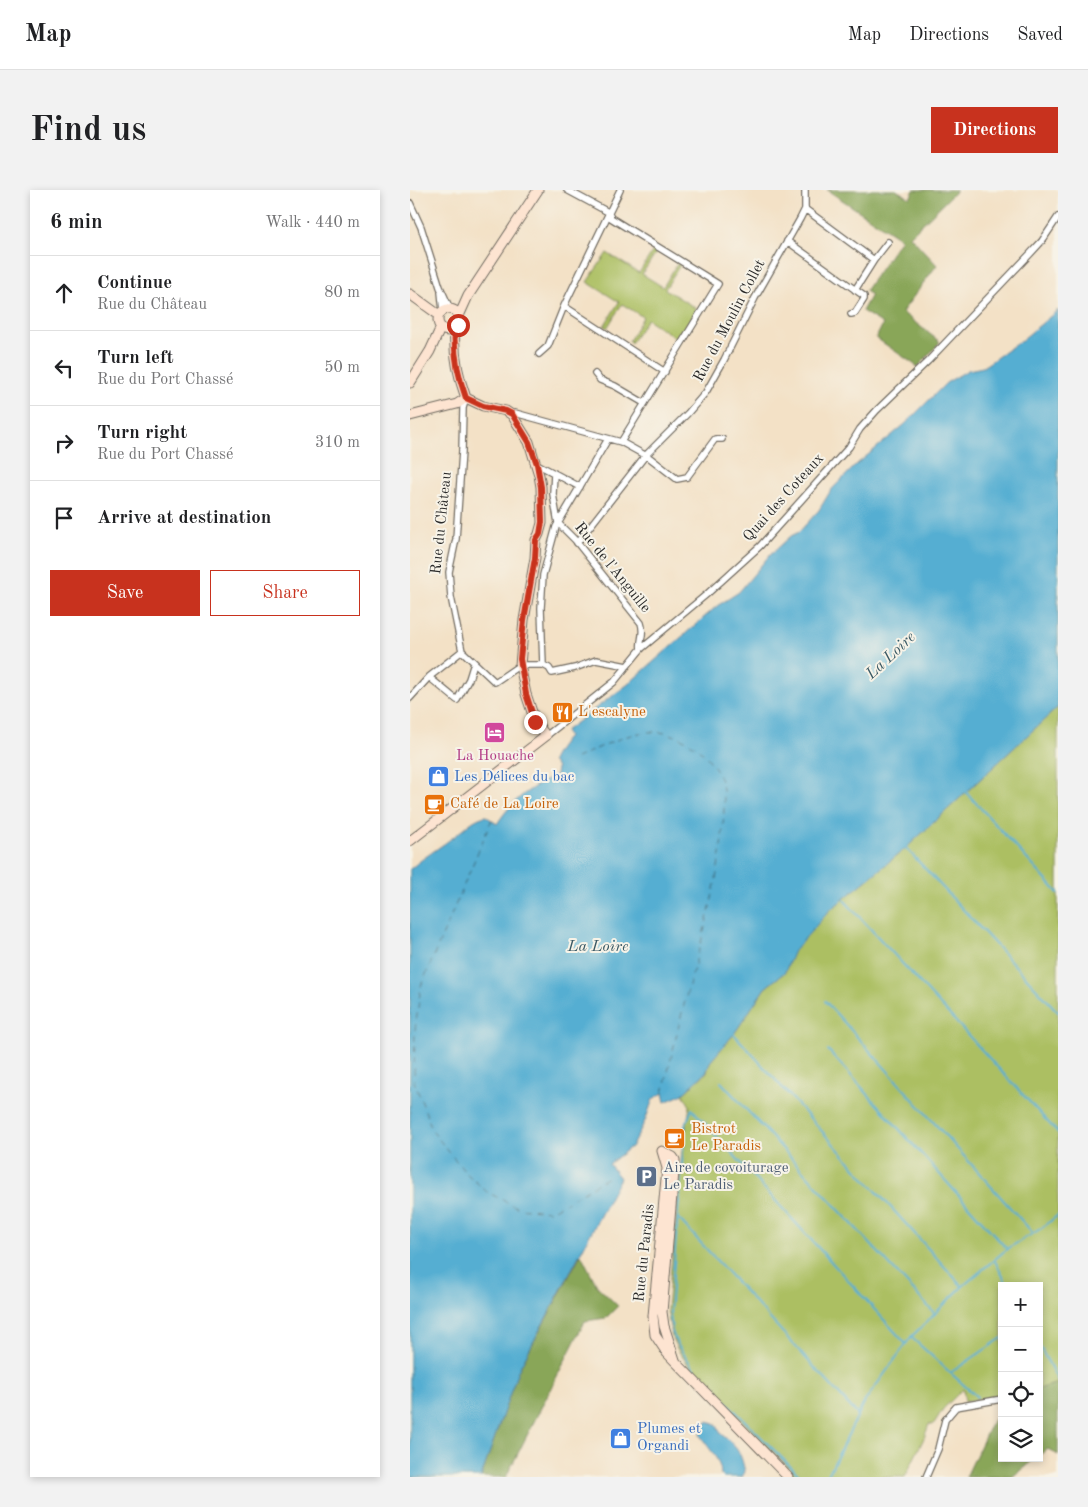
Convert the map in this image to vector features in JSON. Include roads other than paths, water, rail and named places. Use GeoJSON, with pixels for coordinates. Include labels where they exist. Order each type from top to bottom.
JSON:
{"type":"FeatureCollection","features":[{"type":"Feature","properties":{"kind":"main road"},"geometry":{"type":"LineString","coordinates":[[449,312],[468,296],[538,190]]}},
{"type":"Feature","properties":{"kind":"main road"},"geometry":{"type":"LineString","coordinates":[[410,294],[449,312],[459,322],[447,330],[430,351],[410,383]]}},
{"type":"Feature","properties":{"kind":"main road","name":"Rue du Château"},"geometry":{"type":"LineString","coordinates":[[449,312],[438,322],[447,330],[466,398]]}},
{"type":"Feature","properties":{"kind":"main road"},"geometry":{"type":"LineString","coordinates":[[410,416],[457,404],[466,398],[483,406],[512,414],[529,442],[537,464],[541,487],[542,522],[540,534],[536,540],[535,558],[524,620],[520,665],[535,722],[546,736]]}},
{"type":"Feature","properties":{"kind":"main road","name":"Quai des Coteaux"},"geometry":{"type":"LineString","coordinates":[[410,841],[546,736]]}},
{"type":"Feature","properties":{"kind":"main road","name":"Rue du Paradis"},"geometry":{"type":"LineString","coordinates":[[675,1360],[664,1326],[662,1312],[675,1160],[662,1151],[666,1163],[666,1176],[653,1325],[657,1340],[696,1384],[788,1477]]}},
{"type":"Feature","properties":{"kind":"street"},"geometry":{"type":"LineString","coordinates":[[567,190],[608,212],[611,218],[718,284],[621,442]]}},
{"type":"Feature","properties":{"kind":"street"},"geometry":{"type":"LineString","coordinates":[[539,354],[548,346],[564,306],[620,190]]}},
{"type":"Feature","properties":{"kind":"street","name":"Rue du Moulin Collet"},"geometry":{"type":"LineString","coordinates":[[576,543],[646,456],[706,392],[755,298],[805,209],[805,190]]}},
{"type":"Feature","properties":{"kind":"street"},"geometry":{"type":"LineString","coordinates":[[410,204],[420,227],[449,312]]}},
{"type":"Feature","properties":{"kind":"street"},"geometry":{"type":"LineString","coordinates":[[805,209],[874,260]]}},
{"type":"Feature","properties":{"kind":"street","name":"Quai des Coteaux"},"geometry":{"type":"LineString","coordinates":[[546,736],[610,685],[642,650],[760,546],[849,447],[856,434],[869,419],[928,361],[1030,254],[1058,217]]}},
{"type":"Feature","properties":{"kind":"street"},"geometry":{"type":"LineString","coordinates":[[787,241],[864,296],[855,313],[852,314]]}},
{"type":"Feature","properties":{"kind":"street"},"geometry":{"type":"LineString","coordinates":[[855,290],[888,242]]}},
{"type":"Feature","properties":{"kind":"street"},"geometry":{"type":"LineString","coordinates":[[564,306],[665,372]]}},
{"type":"Feature","properties":{"kind":"street"},"geometry":{"type":"LineString","coordinates":[[595,374],[600,380],[615,386],[644,403]]}},
{"type":"Feature","properties":{"kind":"street","name":"Rue du Château"},"geometry":{"type":"LineString","coordinates":[[462,651],[451,597],[449,572],[456,539],[463,408],[466,398]]}},
{"type":"Feature","properties":{"kind":"street"},"geometry":{"type":"LineString","coordinates":[[512,414],[515,413],[621,442],[646,456],[677,478],[682,479],[687,478],[715,439],[722,439]]}},
{"type":"Feature","properties":{"kind":"street"},"geometry":{"type":"LineString","coordinates":[[608,439],[558,523],[543,575],[541,608],[546,666],[552,673],[561,672],[596,660],[627,666]]}},
{"type":"Feature","properties":{"kind":"street"},"geometry":{"type":"LineString","coordinates":[[537,464],[580,487]]}},
{"type":"Feature","properties":{"kind":"street","name":"Rue de l'Anguille"},"geometry":{"type":"LineString","coordinates":[[554,473],[553,494],[558,523],[641,623],[644,630],[640,645],[642,650]]}},
{"type":"Feature","properties":{"kind":"street"},"geometry":{"type":"LineString","coordinates":[[410,698],[429,677],[462,651],[495,682],[520,665],[546,666]]}},
{"type":"Feature","properties":{"kind":"street"},"geometry":{"type":"LineString","coordinates":[[429,677],[457,700],[469,679],[474,663]]}},
{"type":"Feature","properties":{"kind":"street"},"geometry":{"type":"LineString","coordinates":[[926,1477],[938,1448],[945,1420],[956,1407],[998,1400]]}},
{"type":"Feature","properties":{"kind":"water","name":"La Loire"},"geometry":{"type":"Polygon","coordinates":[[[1058,310],[1058,707],[906,848],[830,910],[794,951],[785,972],[765,988],[734,1034],[710,1062],[707,1071],[683,1094],[665,1102],[663,1093],[653,1099],[645,1121],[632,1146],[609,1164],[620,1178],[518,1371],[481,1477],[410,1477],[410,869],[478,819],[486,816],[497,824],[510,807],[523,795],[556,775],[557,768],[552,761],[568,737],[565,731],[627,685],[717,606],[739,592],[768,557],[791,536],[799,532],[819,510],[831,490],[857,464],[904,425],[946,383],[968,370],[983,367],[1023,339],[1058,310]]]}},
{"type":"Feature","properties":{"kind":"water"},"geometry":{"type":"Polygon","coordinates":[[[708,1421],[717,1425],[722,1435],[738,1452],[745,1472],[742,1477],[724,1477],[721,1475],[719,1464],[700,1435],[702,1428],[708,1421]]]}},
{"type":"Feature","properties":{"kind":"waterway"},"geometry":{"type":"LineString","coordinates":[[966,792],[1058,893]]}},
{"type":"Feature","properties":{"kind":"waterway"},"geometry":{"type":"LineString","coordinates":[[906,848],[1058,1012]]}},
{"type":"Feature","properties":{"kind":"waterway"},"geometry":{"type":"LineString","coordinates":[[844,900],[1058,1133]]}},
{"type":"Feature","properties":{"kind":"waterway"},"geometry":{"type":"LineString","coordinates":[[825,1001],[1032,1232]]}},
{"type":"Feature","properties":{"kind":"waterway"},"geometry":{"type":"LineString","coordinates":[[734,1034],[962,1286]]}},
{"type":"Feature","properties":{"kind":"waterway"},"geometry":{"type":"LineString","coordinates":[[828,1050],[1007,1249]]}},
{"type":"Feature","properties":{"kind":"waterway"},"geometry":{"type":"LineString","coordinates":[[721,1082],[935,1314]]}},
{"type":"Feature","properties":{"kind":"waterway"},"geometry":{"type":"LineString","coordinates":[[801,1477],[696,1372],[677,1344],[672,1331],[670,1313],[685,1126],[692,1109],[906,1344]]}},
{"type":"Feature","properties":{"kind":"waterway"},"geometry":{"type":"LineString","coordinates":[[827,1477],[865,1401],[911,1337],[963,1286],[1007,1249],[1042,1228],[1058,1215]]}},
{"type":"Feature","properties":{"kind":"waterway"},"geometry":{"type":"LineString","coordinates":[[678,1218],[858,1415]]}},
{"type":"Feature","properties":{"kind":"waterway"},"geometry":{"type":"LineString","coordinates":[[995,1261],[1006,1282]]}},
{"type":"Feature","properties":{"kind":"waterway"},"geometry":{"type":"LineString","coordinates":[[911,1337],[977,1397]]}},
{"type":"Feature","properties":{"kind":"waterway"},"geometry":{"type":"LineString","coordinates":[[950,1373],[998,1341]]}},
{"type":"Feature","properties":{"kind":"waterway"},"geometry":{"type":"LineString","coordinates":[[1043,1353],[1058,1381]]}},
{"type":"Feature","properties":{"kind":"place","name":"L'escalyne"},"geometry":{"type":"Point","coordinates":[562,712]}},
{"type":"Feature","properties":{"kind":"place","name":"La Houache"},"geometry":{"type":"Point","coordinates":[495,733]}},
{"type":"Feature","properties":{"kind":"place","name":"Les Délices du bac"},"geometry":{"type":"Point","coordinates":[438,777]}},
{"type":"Feature","properties":{"kind":"place","name":"Café de La Loire"},"geometry":{"type":"Point","coordinates":[434,804]}},
{"type":"Feature","properties":{"kind":"place","name":"Bistrot Le Paradis"},"geometry":{"type":"Point","coordinates":[675,1138]}},
{"type":"Feature","properties":{"kind":"place","name":"Aire de covoiturage Le Paradis"},"geometry":{"type":"Point","coordinates":[647,1177]}},
{"type":"Feature","properties":{"kind":"place","name":"Plumes et Organdi"},"geometry":{"type":"Point","coordinates":[621,1438]}}]}
